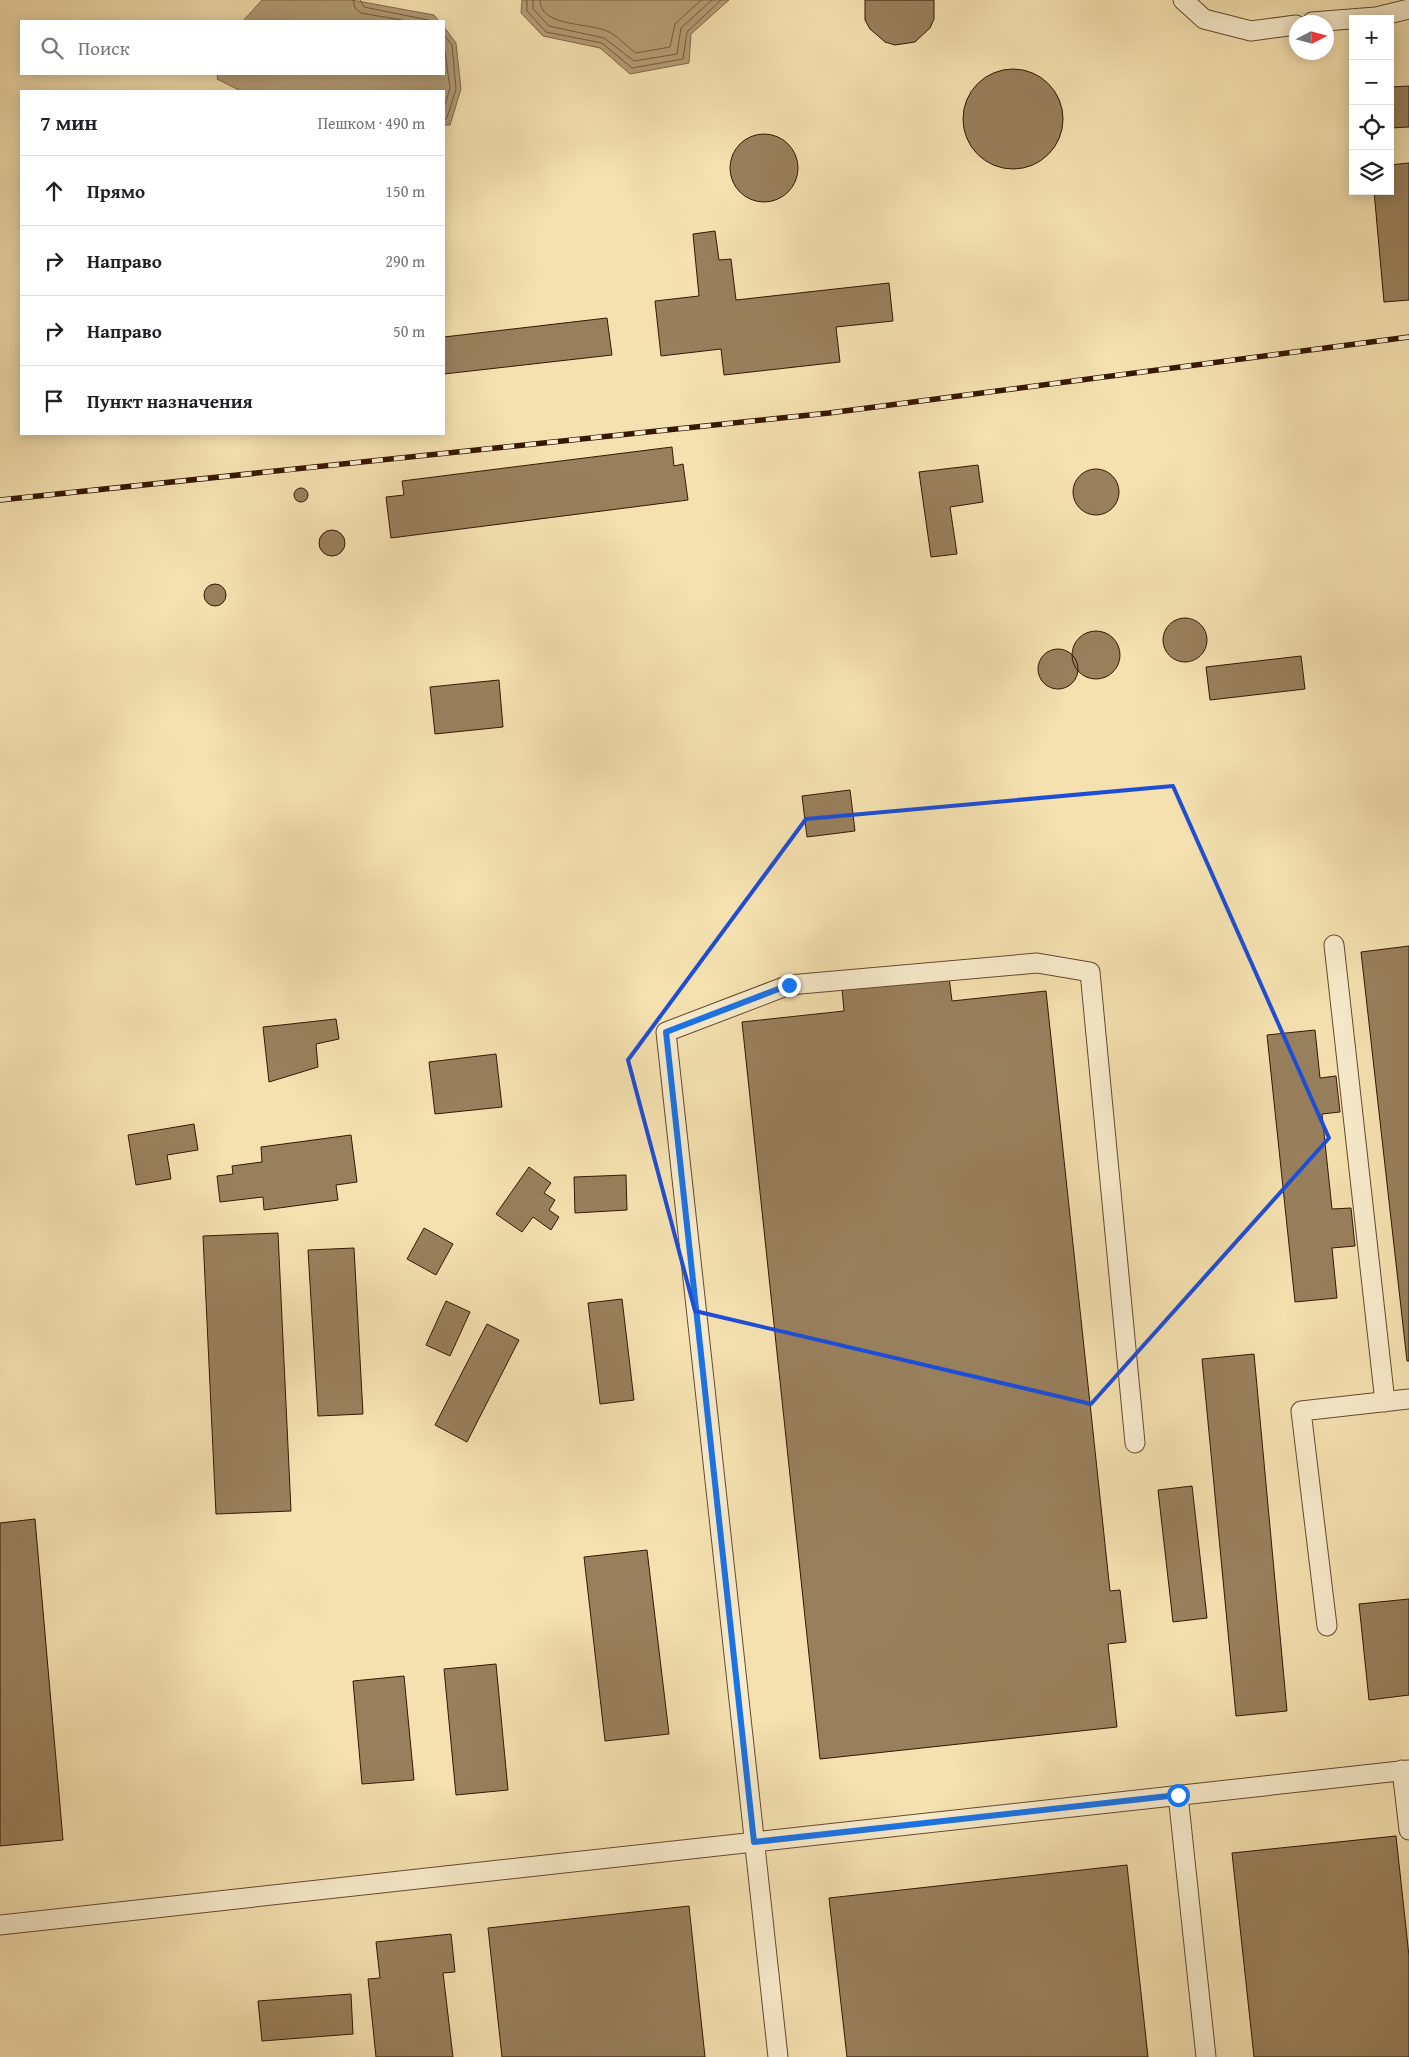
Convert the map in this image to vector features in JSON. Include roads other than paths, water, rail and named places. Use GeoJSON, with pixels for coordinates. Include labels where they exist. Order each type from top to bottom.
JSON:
{"type":"FeatureCollection","features":[{"type":"Feature","properties":{"kind":"lane"},"geometry":{"type":"LineString","coordinates":[[1183,0],[1204,19],[1251,31],[1289,25]]}},
{"type":"Feature","properties":{"kind":"lane"},"geometry":{"type":"LineString","coordinates":[[1334,20],[1376,17],[1401,7]]}},
{"type":"Feature","properties":{"kind":"lane"},"geometry":{"type":"LineString","coordinates":[[1334,945],[1385,1402]]}},
{"type":"Feature","properties":{"kind":"lane"},"geometry":{"type":"LineString","coordinates":[[778,2057],[666,1032],[789,985],[1037,964],[1090,972],[1135,1443]]}},
{"type":"Feature","properties":{"kind":"lane"},"geometry":{"type":"LineString","coordinates":[[1327,1626],[1301,1411],[1409,1399]]}},
{"type":"Feature","properties":{"kind":"lane"},"geometry":{"type":"LineString","coordinates":[[0,1924],[1406,1770],[1409,1830]]}},
{"type":"Feature","properties":{"kind":"lane"},"geometry":{"type":"LineString","coordinates":[[1178,1795],[1206,2057]]}},
{"type":"Feature","properties":{"kind":"water"},"geometry":{"type":"Polygon","coordinates":[[[262,0],[352,0],[434,15],[438,20],[244,20],[262,0]]]}},
{"type":"Feature","properties":{"kind":"water"},"geometry":{"type":"Polygon","coordinates":[[[522,0],[729,0],[691,34],[689,63],[630,74],[600,48],[543,36],[521,13],[522,0]]]}},
{"type":"Feature","properties":{"kind":"water"},"geometry":{"type":"Polygon","coordinates":[[[445,28],[456,43],[461,89],[450,125],[445,125],[445,90],[239,90],[217,79],[218,75],[445,75],[445,28]]]}},
{"type":"Feature","properties":{"kind":"railway"},"geometry":{"type":"LineString","coordinates":[[0,500],[829,413],[1409,337]]}}]}
